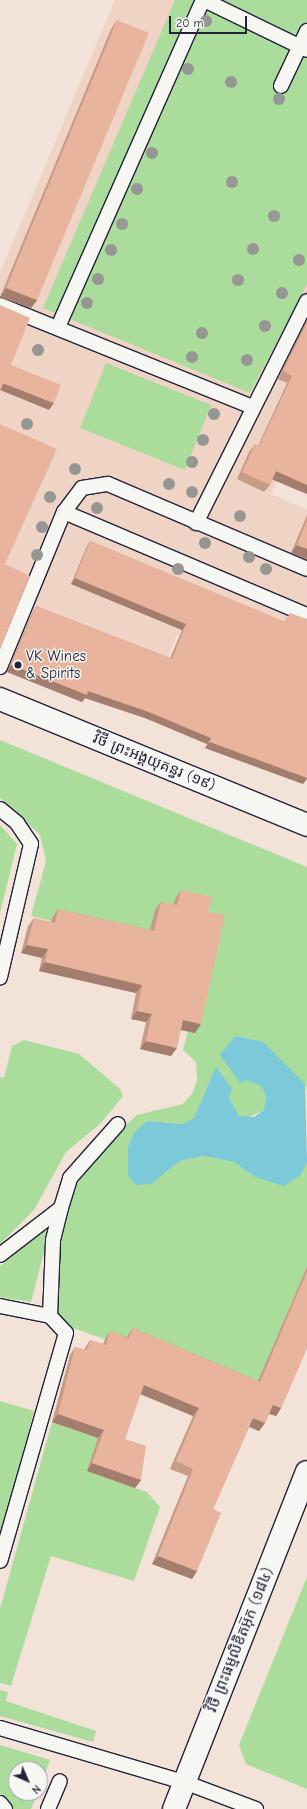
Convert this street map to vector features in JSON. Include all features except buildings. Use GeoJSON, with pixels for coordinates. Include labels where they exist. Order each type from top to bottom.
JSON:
{"type":"FeatureCollection","features":[{"type":"Feature","properties":{"kind":"street","name":"វិថី ព្រះអង្គយុគន្ធរ (១៩)"},"geometry":{"type":"LineString","coordinates":[[0,699],[307,825]]}},
{"type":"Feature","properties":{"kind":"street","name":"វិថី ព្រះធម្មលិខិតអ៊ុក (១៨៤)"},"geometry":{"type":"LineString","coordinates":[[174,1809],[307,1472]]}},
{"type":"Feature","properties":{"kind":"lane"},"geometry":{"type":"LineString","coordinates":[[58,327],[203,0],[304,48]]}},
{"type":"Feature","properties":{"kind":"lane"},"geometry":{"type":"LineString","coordinates":[[281,86],[304,48],[307,31]]}},
{"type":"Feature","properties":{"kind":"lane"},"geometry":{"type":"LineString","coordinates":[[196,523],[252,407],[307,301]]}},
{"type":"Feature","properties":{"kind":"lane"},"geometry":{"type":"LineString","coordinates":[[0,304],[252,407]]}},
{"type":"Feature","properties":{"kind":"lane"},"geometry":{"type":"LineString","coordinates":[[0,667],[64,512],[82,488],[108,484],[196,523],[307,569]]}},
{"type":"Feature","properties":{"kind":"lane"},"geometry":{"type":"LineString","coordinates":[[64,512],[307,615]]}},
{"type":"Feature","properties":{"kind":"lane"},"geometry":{"type":"LineString","coordinates":[[0,809],[17,822],[31,844],[0,977]]}},
{"type":"Feature","properties":{"kind":"lane"},"geometry":{"type":"LineString","coordinates":[[50,1316],[53,1240],[70,1178],[118,1124]]}},
{"type":"Feature","properties":{"kind":"lane"},"geometry":{"type":"LineString","coordinates":[[0,1255],[61,1208]]}},
{"type":"Feature","properties":{"kind":"lane"},"geometry":{"type":"LineString","coordinates":[[0,1306],[50,1316],[66,1333],[0,1561]]}},
{"type":"Feature","properties":{"kind":"lane"},"geometry":{"type":"LineString","coordinates":[[0,1728],[184,1782],[256,1809]]}},
{"type":"Feature","properties":{"kind":"lane"},"geometry":{"type":"LineString","coordinates":[[48,1809],[60,1781]]}},
{"type":"Feature","properties":{"kind":"lane"},"geometry":{"type":"LineString","coordinates":[[0,1803],[5,1809]]}},
{"type":"Feature","properties":{"kind":"shaded area"},"geometry":{"type":"Polygon","coordinates":[[[115,0],[307,0],[307,417],[271,494],[307,510],[307,687],[177,635],[166,661],[20,604],[0,602],[0,273],[115,0]]]}},
{"type":"Feature","properties":{"kind":"green space"},"geometry":{"type":"Polygon","coordinates":[[[175,0],[307,0],[307,284],[250,393],[43,308],[175,0]]]}},
{"type":"Feature","properties":{"kind":"green space"},"geometry":{"type":"Polygon","coordinates":[[[106,363],[211,405],[185,470],[80,428],[106,363]]]}},
{"type":"Feature","properties":{"kind":"green space"},"geometry":{"type":"Polygon","coordinates":[[[0,740],[307,867],[307,1091],[305,1083],[247,1080],[262,1087],[266,1097],[264,1110],[247,1118],[239,1116],[212,1077],[194,1118],[184,1124],[147,1121],[165,1173],[180,1161],[203,1156],[234,1162],[255,1177],[301,1175],[307,1163],[307,1268],[255,1390],[128,1336],[123,1346],[68,1326],[56,1312],[60,1244],[70,1195],[102,1146],[137,1115],[183,1104],[192,1094],[197,1080],[196,1062],[183,1050],[188,1031],[171,914],[147,945],[31,916],[46,861],[40,835],[0,798],[0,740]]]}},
{"type":"Feature","properties":{"kind":"green space"},"geometry":{"type":"Polygon","coordinates":[[[0,825],[17,844],[0,913],[0,825]]]}},
{"type":"Feature","properties":{"kind":"green space"},"geometry":{"type":"Polygon","coordinates":[[[24,1040],[79,1054],[120,1089],[123,1096],[101,1123],[66,1152],[34,1210],[0,1244],[0,1077],[4,1078],[12,1046],[24,1040]]]}},
{"type":"Feature","properties":{"kind":"green space"},"geometry":{"type":"Polygon","coordinates":[[[45,1230],[48,1236],[31,1302],[0,1297],[0,1266],[45,1230]]]}},
{"type":"Feature","properties":{"kind":"green space"},"geometry":{"type":"Polygon","coordinates":[[[0,1401],[34,1411],[0,1543],[0,1401]]]}},
{"type":"Feature","properties":{"kind":"green space"},"geometry":{"type":"Polygon","coordinates":[[[52,1422],[98,1438],[135,1488],[147,1492],[160,1507],[134,1581],[51,1556],[11,1686],[0,1683],[0,1609],[52,1422]]]}},
{"type":"Feature","properties":{"kind":"green space"},"geometry":{"type":"Polygon","coordinates":[[[307,1577],[307,1789],[246,1764],[239,1745],[307,1577]]]}},
{"type":"Feature","properties":{"kind":"green space"},"geometry":{"type":"Polygon","coordinates":[[[0,1690],[8,1692],[6,1701],[96,1731],[93,1742],[0,1716],[0,1690]]]}},
{"type":"Feature","properties":{"kind":"green space"},"geometry":{"type":"Polygon","coordinates":[[[0,1745],[50,1760],[48,1766],[48,1761],[8,1761],[8,1801],[34,1801],[31,1809],[12,1809],[0,1793],[0,1745]]]}},
{"type":"Feature","properties":{"kind":"water"},"geometry":{"type":"Polygon","coordinates":[[[235,1036],[263,1042],[305,1084],[307,1163],[301,1175],[284,1186],[255,1177],[234,1162],[203,1156],[180,1161],[151,1184],[136,1185],[128,1175],[128,1147],[134,1133],[147,1121],[183,1124],[194,1118],[216,1067],[232,1089],[229,1098],[239,1116],[254,1117],[264,1110],[266,1097],[262,1087],[247,1080],[240,1083],[220,1055],[235,1036]]]}},
{"type":"Feature","properties":{"kind":"place","name":"VK Wines & Spirits"},"geometry":{"type":"Point","coordinates":[18,665]}}]}
